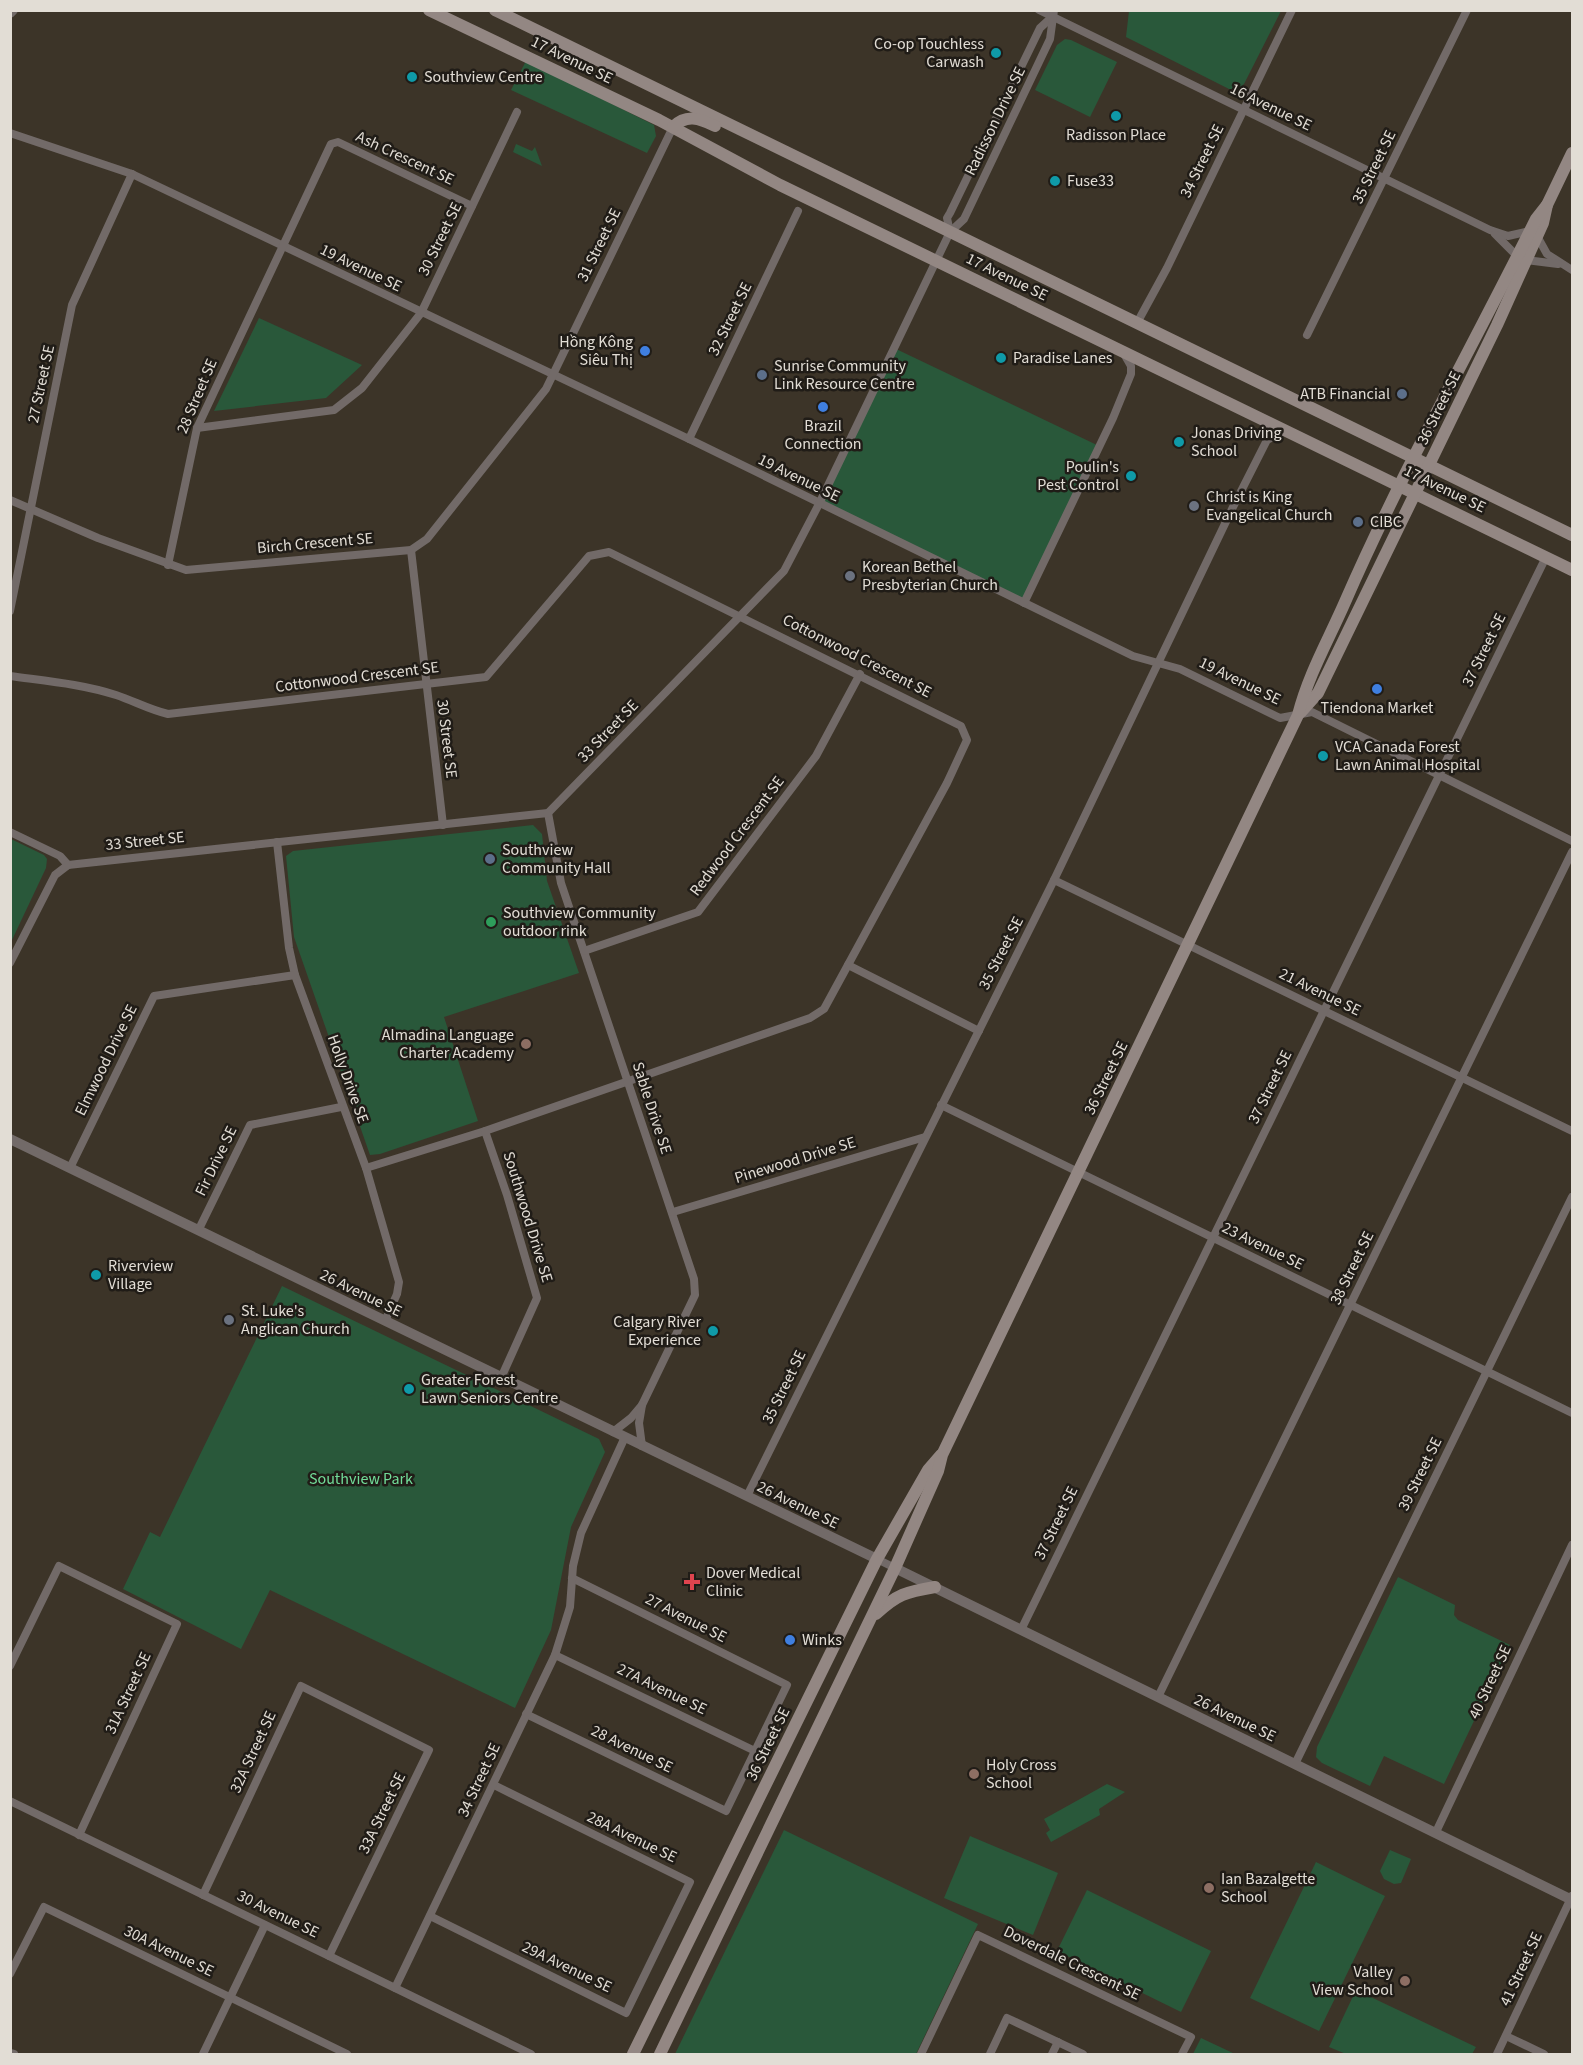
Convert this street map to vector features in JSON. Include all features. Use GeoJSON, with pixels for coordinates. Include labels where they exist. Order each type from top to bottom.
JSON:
{"type":"FeatureCollection","features":[{"type":"Feature","properties":{"kind":"main road","name":"17 Avenue SE"},"geometry":{"type":"LineString","coordinates":[[429,10],[673,127],[747,168],[936,261],[1572,570]]}},
{"type":"Feature","properties":{"kind":"main road","name":"17 Avenue SE"},"geometry":{"type":"LineString","coordinates":[[495,10],[1572,535]]}},
{"type":"Feature","properties":{"kind":"main road"},"geometry":{"type":"LineString","coordinates":[[673,127],[681,119],[698,118],[751,143],[768,143]]}},
{"type":"Feature","properties":{"kind":"main road","name":"36 Street SE"},"geometry":{"type":"LineString","coordinates":[[1298,715],[1317,693],[1416,493],[1521,258],[1572,153]]}},
{"type":"Feature","properties":{"kind":"main road","name":"36 Street SE"},"geometry":{"type":"LineString","coordinates":[[660,2055],[895,1568],[938,1471],[942,1455],[1298,715],[1306,682],[1400,485],[1521,258]]}},
{"type":"Feature","properties":{"kind":"main road","name":"36 Street SE"},"geometry":{"type":"LineString","coordinates":[[632,2052],[877,1559],[928,1470],[942,1455]]}},
{"type":"Feature","properties":{"kind":"main road"},"geometry":{"type":"LineString","coordinates":[[871,1619],[893,1598],[904,1592],[935,1587]]}},
{"type":"Feature","properties":{"kind":"street","name":"16 Avenue SE"},"geometry":{"type":"LineString","coordinates":[[1039,10],[1053,14],[1490,230],[1508,236],[1533,233]]}},
{"type":"Feature","properties":{"kind":"street","name":"34 Street SE"},"geometry":{"type":"LineString","coordinates":[[1137,323],[1292,10]]}},
{"type":"Feature","properties":{"kind":"street","name":"35 Street SE"},"geometry":{"type":"LineString","coordinates":[[1306,335],[1467,10]]}},
{"type":"Feature","properties":{"kind":"street","name":"Radisson Drive SE"},"geometry":{"type":"LineString","coordinates":[[950,232],[948,218],[950,213],[1040,28],[1053,14]]}},
{"type":"Feature","properties":{"kind":"street","name":"Radisson Drive SE"},"geometry":{"type":"LineString","coordinates":[[936,261],[950,232],[961,225],[1027,91],[1052,34],[1053,14]]}},
{"type":"Feature","properties":{"kind":"street","name":"30 Street SE"},"geometry":{"type":"LineString","coordinates":[[197,428],[334,410],[362,388],[421,313],[517,112]]}},
{"type":"Feature","properties":{"kind":"street","name":"31 Street SE"},"geometry":{"type":"LineString","coordinates":[[553,376],[673,127]]}},
{"type":"Feature","properties":{"kind":"street","name":"19 Avenue SE"},"geometry":{"type":"LineString","coordinates":[[10,134],[132,174],[689,439],[1133,656],[1180,669],[1280,718],[1312,712],[1572,841]]}},
{"type":"Feature","properties":{"kind":"street","name":"Ash Crescent SE"},"geometry":{"type":"LineString","coordinates":[[281,246],[331,144],[338,142],[472,206]]}},
{"type":"Feature","properties":{"kind":"street","name":"27 Street SE"},"geometry":{"type":"LineString","coordinates":[[10,611],[72,305],[132,174]]}},
{"type":"Feature","properties":{"kind":"street","name":"32 Street SE"},"geometry":{"type":"LineString","coordinates":[[689,439],[798,211]]}},
{"type":"Feature","properties":{"kind":"street","name":"16 Avenue SE"},"geometry":{"type":"LineString","coordinates":[[1490,230],[1521,258]]}},
{"type":"Feature","properties":{"kind":"street"},"geometry":{"type":"LineString","coordinates":[[1533,233],[1547,254],[1572,270]]}},
{"type":"Feature","properties":{"kind":"street","name":"28 Street SE"},"geometry":{"type":"LineString","coordinates":[[168,565],[197,428],[281,246]]}},
{"type":"Feature","properties":{"kind":"street"},"geometry":{"type":"LineString","coordinates":[[1521,258],[1562,264]]}},
{"type":"Feature","properties":{"kind":"street","name":"33 Street SE"},"geometry":{"type":"LineString","coordinates":[[68,865],[548,813],[784,571],[819,504],[936,261]]}},
{"type":"Feature","properties":{"kind":"street"},"geometry":{"type":"LineString","coordinates":[[1024,603],[1113,418],[1131,374],[1131,366],[1123,351]]}},
{"type":"Feature","properties":{"kind":"street"},"geometry":{"type":"LineString","coordinates":[[411,550],[427,539],[546,389],[553,376]]}},
{"type":"Feature","properties":{"kind":"street","name":"35 Street SE"},"geometry":{"type":"LineString","coordinates":[[747,1496],[1054,880],[1267,440],[1287,430]]}},
{"type":"Feature","properties":{"kind":"street","name":"Birch Crescent SE"},"geometry":{"type":"LineString","coordinates":[[10,500],[168,565],[186,570],[411,550]]}},
{"type":"Feature","properties":{"kind":"street","name":"30 Street SE"},"geometry":{"type":"LineString","coordinates":[[411,550],[421,615],[425,685],[443,825]]}},
{"type":"Feature","properties":{"kind":"street","name":"Cottonwood Crescent SE"},"geometry":{"type":"LineString","coordinates":[[10,676],[70,684],[117,696],[151,710],[168,714],[486,677],[590,555],[609,552],[962,726],[967,740],[947,783],[824,1009],[810,1018],[628,1083],[366,1168]]}},
{"type":"Feature","properties":{"kind":"street","name":"37 Street SE"},"geometry":{"type":"LineString","coordinates":[[1021,1630],[1546,557]]}},
{"type":"Feature","properties":{"kind":"street","name":"Redwood Crescent SE"},"geometry":{"type":"LineString","coordinates":[[584,951],[698,912],[816,756],[860,674]]}},
{"type":"Feature","properties":{"kind":"street","name":"Sable Drive SE"},"geometry":{"type":"LineString","coordinates":[[548,813],[561,883],[694,1279],[695,1295],[642,1405],[631,1419],[613,1432]]}},
{"type":"Feature","properties":{"kind":"street"},"geometry":{"type":"LineString","coordinates":[[10,832],[60,856],[68,865],[55,875],[10,963]]}},
{"type":"Feature","properties":{"kind":"street","name":"Holly Drive SE"},"geometry":{"type":"LineString","coordinates":[[277,842],[289,948],[295,975],[341,1107],[366,1168],[399,1282],[397,1294],[384,1321]]}},
{"type":"Feature","properties":{"kind":"street","name":"38 Street SE"},"geometry":{"type":"LineString","coordinates":[[1158,1697],[1572,852]]}},
{"type":"Feature","properties":{"kind":"street","name":"21 Avenue SE"},"geometry":{"type":"LineString","coordinates":[[1054,880],[1572,1131]]}},
{"type":"Feature","properties":{"kind":"street"},"geometry":{"type":"LineString","coordinates":[[848,965],[979,1031]]}},
{"type":"Feature","properties":{"kind":"street","name":"Elmwood Drive SE"},"geometry":{"type":"LineString","coordinates":[[70,1168],[154,996],[295,975]]}},
{"type":"Feature","properties":{"kind":"street","name":"23 Avenue SE"},"geometry":{"type":"LineString","coordinates":[[941,1105],[1572,1413]]}},
{"type":"Feature","properties":{"kind":"street","name":"Fir Drive SE"},"geometry":{"type":"LineString","coordinates":[[199,1229],[250,1125],[341,1107]]}},
{"type":"Feature","properties":{"kind":"street","name":"Southwood Drive SE"},"geometry":{"type":"LineString","coordinates":[[484,1131],[507,1196],[537,1298],[501,1378]]}},
{"type":"Feature","properties":{"kind":"street","name":"Pinewood Drive SE"},"geometry":{"type":"LineString","coordinates":[[673,1212],[925,1137]]}},
{"type":"Feature","properties":{"kind":"street","name":"26 Avenue SE"},"geometry":{"type":"LineString","coordinates":[[10,1139],[1572,1898]]}},
{"type":"Feature","properties":{"kind":"street","name":"39 Street SE"},"geometry":{"type":"LineString","coordinates":[[1295,1764],[1572,1197]]}},
{"type":"Feature","properties":{"kind":"street","name":"Sable Drive SE"},"geometry":{"type":"LineString","coordinates":[[642,1405],[639,1423],[642,1446]]}},
{"type":"Feature","properties":{"kind":"street"},"geometry":{"type":"LineString","coordinates":[[572,1578],[581,1533],[625,1437]]}},
{"type":"Feature","properties":{"kind":"street","name":"40 Street SE"},"geometry":{"type":"LineString","coordinates":[[1436,1832],[1572,1545]]}},
{"type":"Feature","properties":{"kind":"street","name":"31A Street SE"},"geometry":{"type":"LineString","coordinates":[[10,1666],[59,1566],[177,1624],[79,1834]]}},
{"type":"Feature","properties":{"kind":"street","name":"34 Street SE"},"geometry":{"type":"LineString","coordinates":[[395,1988],[555,1655],[566,1626],[572,1578]]}},
{"type":"Feature","properties":{"kind":"street","name":"27 Avenue SE"},"geometry":{"type":"LineString","coordinates":[[572,1578],[787,1685],[755,1751]]}},
{"type":"Feature","properties":{"kind":"street","name":"27A Avenue SE"},"geometry":{"type":"LineString","coordinates":[[555,1655],[755,1751]]}},
{"type":"Feature","properties":{"kind":"street","name":"32A Street SE"},"geometry":{"type":"LineString","coordinates":[[203,1895],[300,1686],[364,1717]]}},
{"type":"Feature","properties":{"kind":"street","name":"28 Avenue SE"},"geometry":{"type":"LineString","coordinates":[[526,1714],[726,1811],[755,1751]]}},
{"type":"Feature","properties":{"kind":"street","name":"33A Street SE"},"geometry":{"type":"LineString","coordinates":[[329,1956],[429,1750],[364,1717]]}},
{"type":"Feature","properties":{"kind":"street","name":"28A Avenue SE"},"geometry":{"type":"LineString","coordinates":[[494,1785],[690,1882],[658,1948]]}},
{"type":"Feature","properties":{"kind":"street","name":"30 Avenue SE"},"geometry":{"type":"LineString","coordinates":[[10,1802],[531,2055]]}},
{"type":"Feature","properties":{"kind":"street","name":"41 Street SE"},"geometry":{"type":"LineString","coordinates":[[1497,2055],[1572,1898]]}},
{"type":"Feature","properties":{"kind":"street","name":"30A Avenue SE"},"geometry":{"type":"LineString","coordinates":[[11,1973],[44,1907],[347,2055]]}},
{"type":"Feature","properties":{"kind":"street","name":"29A Avenue SE"},"geometry":{"type":"LineString","coordinates":[[430,1916],[626,2013],[658,1948]]}},
{"type":"Feature","properties":{"kind":"street"},"geometry":{"type":"LineString","coordinates":[[203,2055],[265,1925]]}},
{"type":"Feature","properties":{"kind":"street","name":"Doverdale Crescent SE"},"geometry":{"type":"LineString","coordinates":[[921,2055],[978,1935],[1191,2037],[1182,2055]]}},
{"type":"Feature","properties":{"kind":"street"},"geometry":{"type":"LineString","coordinates":[[990,2055],[1007,2018],[1083,2055]]}},
{"type":"Feature","properties":{"kind":"street"},"geometry":{"type":"LineString","coordinates":[[1506,2036],[1544,2055]]}},
{"type":"Feature","properties":{"kind":"street"},"geometry":{"type":"LineString","coordinates":[[1052,2055],[1058,2042]]}},
{"type":"Feature","properties":{"kind":"green space"},"geometry":{"type":"Polygon","coordinates":[[[1129,10],[1281,11],[1244,84],[1238,89],[1229,89],[1126,37],[1129,10]]]}},
{"type":"Feature","properties":{"kind":"green space"},"geometry":{"type":"Polygon","coordinates":[[[1065,39],[1117,62],[1090,117],[1035,90],[1057,45],[1065,39]]]}},
{"type":"Feature","properties":{"kind":"green space"},"geometry":{"type":"Polygon","coordinates":[[[526,61],[654,125],[656,136],[647,153],[511,90],[526,61]]]}},
{"type":"Feature","properties":{"kind":"green space"},"geometry":{"type":"Polygon","coordinates":[[[516,144],[532,151],[535,147],[542,166],[513,152],[516,144]]]}},
{"type":"Feature","properties":{"kind":"green space"},"geometry":{"type":"Polygon","coordinates":[[[259,318],[362,365],[326,398],[214,411],[259,318]]]}},
{"type":"Feature","properties":{"kind":"green space"},"geometry":{"type":"Polygon","coordinates":[[[894,348],[1099,446],[1024,603],[819,504],[894,348]]]}},
{"type":"Feature","properties":{"kind":"green space"},"geometry":{"type":"Polygon","coordinates":[[[533,825],[542,834],[547,881],[579,973],[444,1017],[478,1121],[380,1154],[370,1155],[294,937],[286,856],[293,851],[533,825]]]}},
{"type":"Feature","properties":{"kind":"green space"},"geometry":{"type":"Polygon","coordinates":[[[11,839],[44,855],[47,859],[46,868],[11,942],[11,839]]]}},
{"type":"Feature","properties":{"kind":"green space","name":"Southview Park"},"geometry":{"type":"Polygon","coordinates":[[[282,1286],[599,1439],[605,1452],[571,1527],[551,1630],[515,1708],[270,1590],[241,1649],[123,1589],[150,1532],[160,1537],[282,1286]]]}},
{"type":"Feature","properties":{"kind":"green space"},"geometry":{"type":"Polygon","coordinates":[[[1398,1577],[1455,1605],[1454,1615],[1458,1620],[1510,1645],[1444,1784],[1384,1756],[1370,1786],[1322,1763],[1316,1757],[1317,1747],[1398,1577]]]}},
{"type":"Feature","properties":{"kind":"green space"},"geometry":{"type":"Polygon","coordinates":[[[1107,1784],[1125,1792],[1099,1809],[1100,1815],[1051,1842],[1046,1833],[1050,1830],[1044,1819],[1107,1784]]]}},
{"type":"Feature","properties":{"kind":"green space"},"geometry":{"type":"Polygon","coordinates":[[[784,1830],[978,1924],[916,2054],[675,2054],[784,1830]]]}},
{"type":"Feature","properties":{"kind":"green space"},"geometry":{"type":"Polygon","coordinates":[[[970,1836],[1058,1873],[1033,1935],[944,1898],[970,1836]]]}},
{"type":"Feature","properties":{"kind":"green space"},"geometry":{"type":"Polygon","coordinates":[[[1390,1850],[1411,1859],[1401,1883],[1394,1884],[1384,1879],[1380,1871],[1390,1850]]]}},
{"type":"Feature","properties":{"kind":"green space"},"geometry":{"type":"Polygon","coordinates":[[[1316,1862],[1385,1896],[1319,2031],[1250,1998],[1316,1862]]]}},
{"type":"Feature","properties":{"kind":"green space"},"geometry":{"type":"Polygon","coordinates":[[[1087,1890],[1211,1951],[1181,2012],[1057,1951],[1087,1890]]]}},
{"type":"Feature","properties":{"kind":"green space"},"geometry":{"type":"Polygon","coordinates":[[[1356,1990],[1476,2047],[1472,2054],[1346,2054],[1329,2047],[1356,1990]]]}},
{"type":"Feature","properties":{"kind":"green space"},"geometry":{"type":"Polygon","coordinates":[[[1201,2038],[1235,2054],[1193,2054],[1201,2038]]]}},
{"type":"Feature","properties":{"kind":"place","name":"Co-op Touchless Carwash"},"geometry":{"type":"Point","coordinates":[996,53]}},
{"type":"Feature","properties":{"kind":"place","name":"Southview Centre"},"geometry":{"type":"Point","coordinates":[412,77]}},
{"type":"Feature","properties":{"kind":"place","name":"Radisson Place"},"geometry":{"type":"Point","coordinates":[1116,116]}},
{"type":"Feature","properties":{"kind":"place","name":"Fuse33"},"geometry":{"type":"Point","coordinates":[1055,181]}},
{"type":"Feature","properties":{"kind":"place","name":"Hồng Kông Siêu Thị"},"geometry":{"type":"Point","coordinates":[645,351]}},
{"type":"Feature","properties":{"kind":"place","name":"Paradise Lanes"},"geometry":{"type":"Point","coordinates":[1001,358]}},
{"type":"Feature","properties":{"kind":"place","name":"Sunrise Community Link Resource Centre"},"geometry":{"type":"Point","coordinates":[762,375]}},
{"type":"Feature","properties":{"kind":"place","name":"ATB Financial"},"geometry":{"type":"Point","coordinates":[1402,394]}},
{"type":"Feature","properties":{"kind":"place","name":"Brazil Connection"},"geometry":{"type":"Point","coordinates":[823,407]}},
{"type":"Feature","properties":{"kind":"place","name":"Jonas Driving School"},"geometry":{"type":"Point","coordinates":[1179,442]}},
{"type":"Feature","properties":{"kind":"place","name":"Poulin's Pest Control"},"geometry":{"type":"Point","coordinates":[1131,476]}},
{"type":"Feature","properties":{"kind":"place","name":"Christ is King Evangelical Church"},"geometry":{"type":"Point","coordinates":[1194,506]}},
{"type":"Feature","properties":{"kind":"place","name":"CIBC"},"geometry":{"type":"Point","coordinates":[1358,522]}},
{"type":"Feature","properties":{"kind":"place","name":"Korean Bethel Presbyterian Church"},"geometry":{"type":"Point","coordinates":[850,576]}},
{"type":"Feature","properties":{"kind":"place","name":"Tiendona Market"},"geometry":{"type":"Point","coordinates":[1377,689]}},
{"type":"Feature","properties":{"kind":"place","name":"VCA Canada Forest Lawn Animal Hospital"},"geometry":{"type":"Point","coordinates":[1323,756]}},
{"type":"Feature","properties":{"kind":"place","name":"Southview Community Hall"},"geometry":{"type":"Point","coordinates":[490,859]}},
{"type":"Feature","properties":{"kind":"place","name":"Southview Community outdoor rink"},"geometry":{"type":"Point","coordinates":[491,922]}},
{"type":"Feature","properties":{"kind":"place","name":"Almadina Language Charter Academy"},"geometry":{"type":"Point","coordinates":[526,1044]}},
{"type":"Feature","properties":{"kind":"place","name":"Riverview Village"},"geometry":{"type":"Point","coordinates":[96,1275]}},
{"type":"Feature","properties":{"kind":"place","name":"St. Luke's Anglican Church"},"geometry":{"type":"Point","coordinates":[229,1320]}},
{"type":"Feature","properties":{"kind":"place","name":"Calgary River Experience"},"geometry":{"type":"Point","coordinates":[713,1331]}},
{"type":"Feature","properties":{"kind":"place","name":"Greater Forest Lawn Seniors Centre"},"geometry":{"type":"Point","coordinates":[409,1389]}},
{"type":"Feature","properties":{"kind":"place","name":"Dover Medical Clinic"},"geometry":{"type":"Point","coordinates":[692,1582]}},
{"type":"Feature","properties":{"kind":"place","name":"Winks"},"geometry":{"type":"Point","coordinates":[790,1640]}},
{"type":"Feature","properties":{"kind":"place","name":"Holy Cross School"},"geometry":{"type":"Point","coordinates":[974,1774]}},
{"type":"Feature","properties":{"kind":"place","name":"Ian Bazalgette School"},"geometry":{"type":"Point","coordinates":[1209,1888]}},
{"type":"Feature","properties":{"kind":"place","name":"Valley View School"},"geometry":{"type":"Point","coordinates":[1405,1981]}}]}
